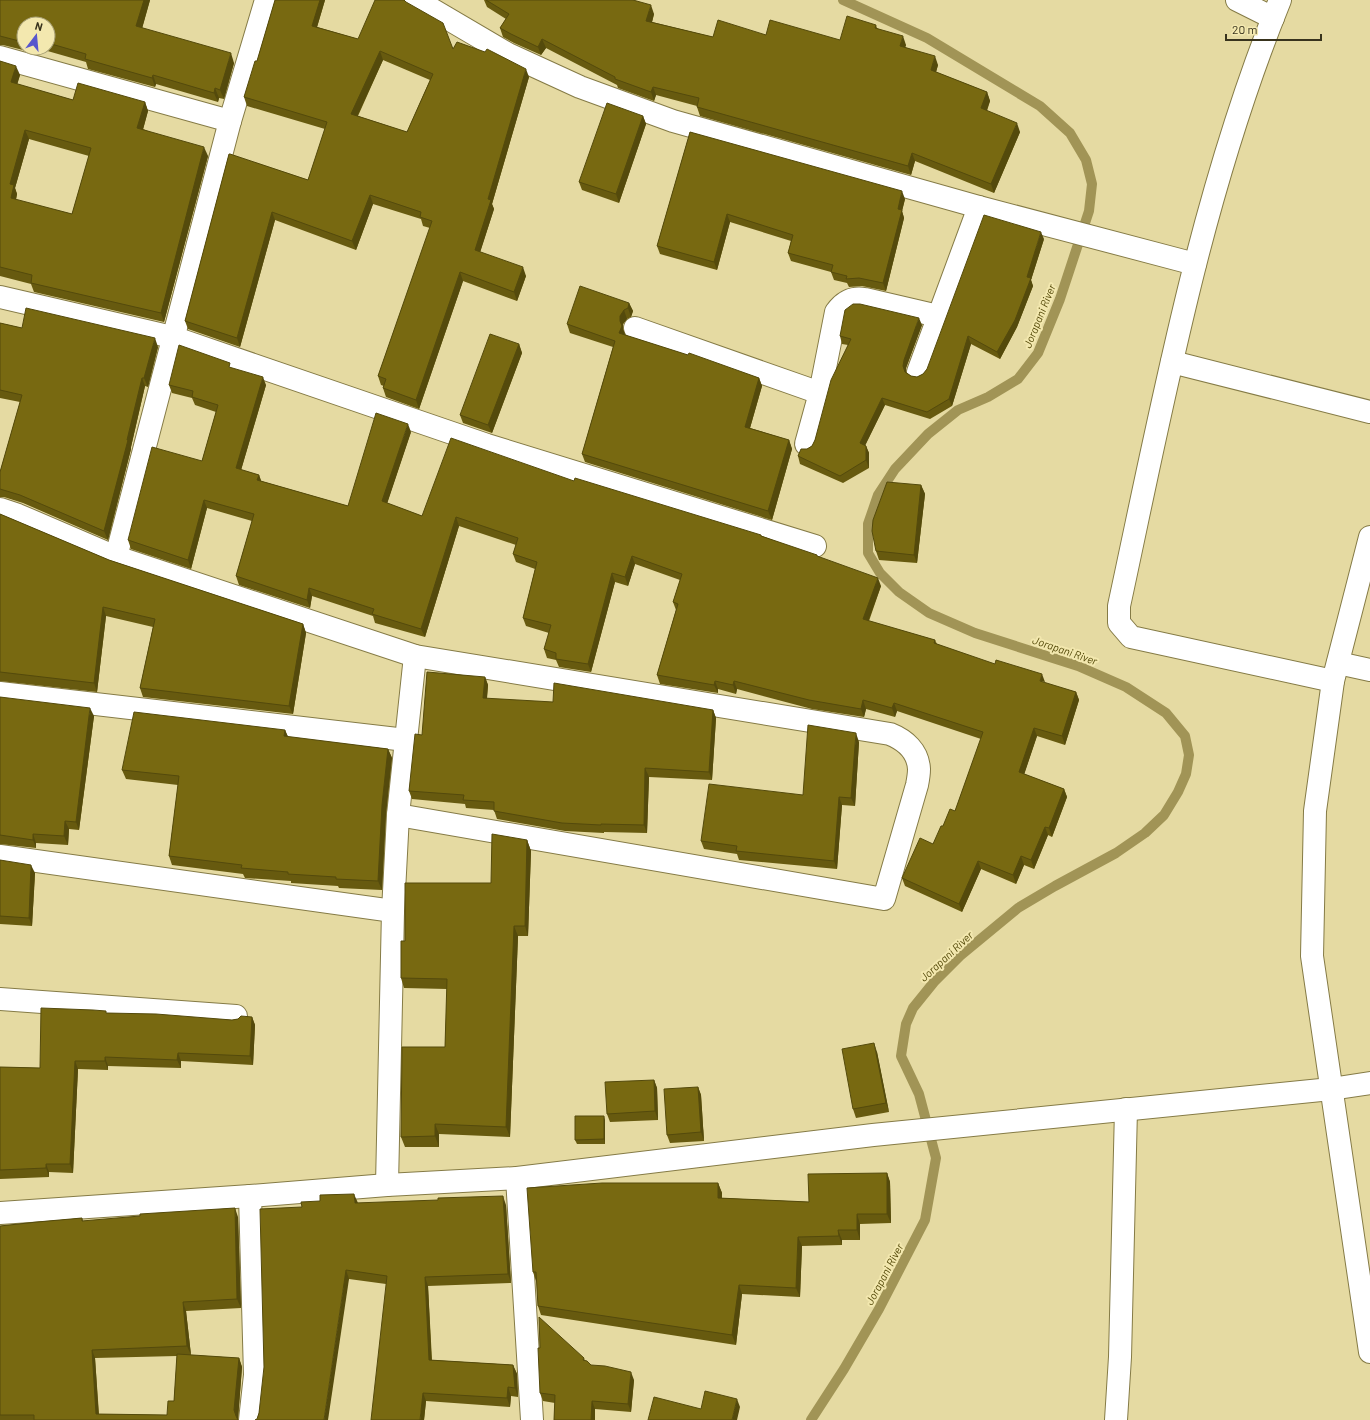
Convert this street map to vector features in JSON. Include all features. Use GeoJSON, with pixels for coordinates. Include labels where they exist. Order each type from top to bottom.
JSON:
{"type":"FeatureCollection","features":[{"type":"Feature","properties":{"kind":"street"},"geometry":{"type":"LineString","coordinates":[[116,557],[172,337],[230,121],[266,0]]}},
{"type":"Feature","properties":{"kind":"street"},"geometry":{"type":"LineString","coordinates":[[416,0],[508,54],[580,87],[666,118],[979,207],[1022,217],[1194,264]]}},
{"type":"Feature","properties":{"kind":"street"},"geometry":{"type":"LineString","coordinates":[[1237,0],[1277,9],[1234,128],[1194,264],[1119,606],[1119,623],[1131,638],[1336,672],[1370,670]]}},
{"type":"Feature","properties":{"kind":"street"},"geometry":{"type":"LineString","coordinates":[[0,57],[230,121]]}},
{"type":"Feature","properties":{"kind":"street"},"geometry":{"type":"LineString","coordinates":[[918,372],[979,207]]}},
{"type":"Feature","properties":{"kind":"street"},"geometry":{"type":"LineString","coordinates":[[0,297],[172,337],[487,445],[815,546]]}},
{"type":"Feature","properties":{"kind":"street"},"geometry":{"type":"LineString","coordinates":[[806,444],[820,393],[836,312],[841,305],[853,299],[866,299],[938,316]]}},
{"type":"Feature","properties":{"kind":"street"},"geometry":{"type":"LineString","coordinates":[[635,328],[820,393]]}},
{"type":"Feature","properties":{"kind":"street"},"geometry":{"type":"LineString","coordinates":[[1172,362],[1370,412]]}},
{"type":"Feature","properties":{"kind":"street"},"geometry":{"type":"LineString","coordinates":[[0,509],[18,515],[116,557],[415,656],[890,734],[901,738],[910,746],[916,756],[919,768],[917,785],[884,899],[398,814]]}},
{"type":"Feature","properties":{"kind":"street"},"geometry":{"type":"LineString","coordinates":[[1370,536],[1336,672],[1315,811],[1312,956],[1370,1352]]}},
{"type":"Feature","properties":{"kind":"street"},"geometry":{"type":"LineString","coordinates":[[386,1185],[393,911],[398,814],[415,656]]}},
{"type":"Feature","properties":{"kind":"street"},"geometry":{"type":"LineString","coordinates":[[0,693],[406,740]]}},
{"type":"Feature","properties":{"kind":"street"},"geometry":{"type":"LineString","coordinates":[[0,856],[393,911]]}},
{"type":"Feature","properties":{"kind":"street"},"geometry":{"type":"LineString","coordinates":[[0,999],[236,1016]]}},
{"type":"Feature","properties":{"kind":"street"},"geometry":{"type":"LineString","coordinates":[[0,1212],[250,1196],[386,1185],[517,1178],[873,1135],[1331,1089],[1370,1083]]}},
{"type":"Feature","properties":{"kind":"street"},"geometry":{"type":"LineString","coordinates":[[1116,1420],[1120,1358],[1126,1109]]}},
{"type":"Feature","properties":{"kind":"street"},"geometry":{"type":"LineString","coordinates":[[517,1178],[532,1420]]}},
{"type":"Feature","properties":{"kind":"street"},"geometry":{"type":"LineString","coordinates":[[250,1196],[255,1375],[250,1420]]}},
{"type":"Feature","properties":{"kind":"building"},"geometry":{"type":"Polygon","coordinates":[[[0,0],[144,0],[136,26],[231,53],[220,90],[215,88],[214,93],[153,75],[152,78],[85,59],[86,54],[56,45],[56,16],[16,16],[16,40],[0,36],[0,0]]]}},
{"type":"Feature","properties":{"kind":"building"},"geometry":{"type":"Polygon","coordinates":[[[275,0],[320,0],[312,26],[358,39],[375,0],[404,0],[443,23],[453,49],[457,42],[485,52],[487,49],[526,69],[488,199],[491,200],[475,250],[523,267],[514,292],[460,272],[416,400],[383,388],[386,379],[378,376],[432,221],[420,217],[421,212],[370,195],[352,241],[272,212],[237,338],[185,321],[229,154],[308,180],[327,122],[244,97],[255,61],[257,61],[275,0]],[[380,51],[351,114],[407,132],[433,74],[380,51]]]}},
{"type":"Feature","properties":{"kind":"building"},"geometry":{"type":"Polygon","coordinates":[[[486,0],[633,0],[651,5],[646,21],[713,37],[718,20],[766,35],[770,20],[840,40],[847,16],[876,25],[875,28],[903,36],[900,46],[935,56],[931,70],[987,92],[981,108],[1017,123],[991,184],[912,153],[908,166],[697,107],[699,98],[653,87],[651,92],[615,79],[615,77],[542,39],[538,47],[500,28],[509,14],[486,0]]]}},
{"type":"Feature","properties":{"kind":"building"},"geometry":{"type":"Polygon","coordinates":[[[0,61],[16,66],[11,82],[73,100],[78,83],[145,102],[137,128],[204,147],[161,313],[31,283],[32,275],[0,267],[0,61]],[[25,130],[10,184],[14,185],[11,198],[72,214],[91,148],[25,130]]]}},
{"type":"Feature","properties":{"kind":"building"},"geometry":{"type":"Polygon","coordinates":[[[607,103],[643,116],[616,194],[579,182],[607,103]]]}},
{"type":"Feature","properties":{"kind":"building"},"geometry":{"type":"Polygon","coordinates":[[[690,132],[902,191],[898,209],[902,210],[883,283],[859,278],[846,279],[847,276],[831,272],[833,265],[788,253],[793,235],[727,214],[714,262],[657,246],[690,132]]]}},
{"type":"Feature","properties":{"kind":"building"},"geometry":{"type":"Polygon","coordinates":[[[984,215],[1041,232],[1027,277],[1031,278],[1015,320],[997,352],[968,336],[949,399],[927,412],[882,398],[860,443],[866,446],[866,460],[840,476],[798,456],[801,449],[807,449],[812,446],[815,440],[831,380],[851,339],[840,336],[845,310],[853,304],[860,304],[919,318],[903,366],[905,372],[911,376],[917,377],[923,374],[927,369],[984,215]]]}},
{"type":"Feature","properties":{"kind":"building"},"geometry":{"type":"Polygon","coordinates":[[[580,286],[629,303],[628,308],[624,310],[620,316],[622,326],[619,333],[688,355],[689,353],[759,378],[745,427],[789,440],[768,511],[582,454],[615,341],[567,324],[580,286]]]}},
{"type":"Feature","properties":{"kind":"building"},"geometry":{"type":"Polygon","coordinates":[[[26,308],[155,338],[144,378],[142,378],[128,440],[104,531],[20,495],[0,489],[0,472],[22,395],[0,390],[0,323],[22,328],[26,308]]]}},
{"type":"Feature","properties":{"kind":"building"},"geometry":{"type":"Polygon","coordinates":[[[490,334],[519,344],[488,425],[460,415],[490,334]]]}},
{"type":"Feature","properties":{"kind":"building"},"geometry":{"type":"Polygon","coordinates":[[[179,345],[230,363],[229,367],[263,377],[236,468],[259,475],[257,480],[348,506],[376,413],[408,424],[382,501],[422,516],[451,438],[574,481],[575,478],[761,535],[878,578],[863,619],[935,640],[934,643],[995,664],[996,660],[1042,674],[1040,681],[1076,692],[1062,736],[1034,728],[1019,772],[1064,789],[1049,828],[1045,827],[1031,860],[1021,856],[1013,875],[978,861],[959,904],[902,878],[920,838],[933,844],[950,809],[955,811],[983,732],[894,703],[892,708],[863,700],[861,709],[809,700],[734,681],[733,685],[715,681],[714,685],[657,675],[678,604],[673,602],[682,574],[632,556],[625,577],[612,573],[588,664],[556,659],[556,653],[544,649],[551,625],[523,618],[537,562],[513,554],[518,538],[456,517],[421,629],[372,614],[374,609],[309,588],[307,600],[236,576],[254,514],[204,500],[188,560],[128,540],[152,447],[202,461],[218,405],[192,397],[193,391],[169,385],[179,345]]]}},
{"type":"Feature","properties":{"kind":"building"},"geometry":{"type":"Polygon","coordinates":[[[887,482],[921,485],[914,555],[876,551],[872,531],[873,520],[887,482]]]}},
{"type":"Feature","properties":{"kind":"building"},"geometry":{"type":"Polygon","coordinates":[[[0,514],[109,560],[303,624],[289,706],[140,688],[155,619],[103,607],[94,683],[0,672],[0,514]]]}},
{"type":"Feature","properties":{"kind":"building"},"geometry":{"type":"Polygon","coordinates":[[[427,672],[485,677],[483,698],[553,702],[554,683],[713,710],[709,772],[645,768],[644,825],[562,823],[494,811],[494,802],[463,800],[464,795],[409,791],[415,734],[422,735],[427,672]]]}},
{"type":"Feature","properties":{"kind":"building"},"geometry":{"type":"Polygon","coordinates":[[[0,697],[90,708],[76,822],[65,821],[64,836],[33,834],[33,840],[0,835],[0,697]]]}},
{"type":"Feature","properties":{"kind":"building"},"geometry":{"type":"Polygon","coordinates":[[[134,712],[285,730],[284,736],[388,749],[382,805],[378,881],[336,879],[336,877],[288,874],[288,872],[241,868],[242,865],[169,856],[179,776],[122,770],[134,712]]]}},
{"type":"Feature","properties":{"kind":"building"},"geometry":{"type":"Polygon","coordinates":[[[808,725],[856,733],[851,798],[839,797],[834,861],[736,851],[737,846],[701,841],[709,784],[803,795],[808,725]]]}},
{"type":"Feature","properties":{"kind":"building"},"geometry":{"type":"Polygon","coordinates":[[[492,834],[527,840],[525,926],[514,926],[506,1127],[435,1124],[435,1136],[401,1137],[402,1047],[445,1047],[447,979],[401,978],[401,941],[405,941],[405,883],[491,883],[492,834]]]}},
{"type":"Feature","properties":{"kind":"building"},"geometry":{"type":"Polygon","coordinates":[[[0,860],[31,865],[29,918],[0,916],[0,860]]]}},
{"type":"Feature","properties":{"kind":"building"},"geometry":{"type":"Polygon","coordinates":[[[41,1008],[93,1010],[106,1011],[106,1013],[156,1014],[232,1020],[238,1019],[241,1016],[252,1017],[250,1056],[178,1053],[177,1060],[105,1057],[105,1061],[75,1061],[70,1164],[46,1164],[46,1168],[0,1170],[0,1067],[40,1068],[41,1008]]]}},
{"type":"Feature","properties":{"kind":"building"},"geometry":{"type":"Polygon","coordinates":[[[874,1043],[886,1103],[853,1109],[842,1049],[874,1043]]]}},
{"type":"Feature","properties":{"kind":"building"},"geometry":{"type":"Polygon","coordinates":[[[654,1080],[655,1111],[607,1114],[605,1082],[654,1080]]]}},
{"type":"Feature","properties":{"kind":"building"},"geometry":{"type":"Polygon","coordinates":[[[698,1087],[701,1132],[667,1135],[664,1089],[698,1087]]]}},
{"type":"Feature","properties":{"kind":"building"},"geometry":{"type":"Polygon","coordinates":[[[575,1116],[604,1116],[604,1139],[575,1140],[575,1116]]]}},
{"type":"Feature","properties":{"kind":"building"},"geometry":{"type":"Polygon","coordinates":[[[887,1173],[887,1214],[857,1214],[857,1230],[838,1230],[839,1236],[798,1237],[796,1288],[739,1285],[732,1335],[538,1306],[536,1272],[533,1272],[527,1188],[602,1183],[718,1183],[718,1198],[809,1202],[808,1174],[887,1173]]]}},
{"type":"Feature","properties":{"kind":"building"},"geometry":{"type":"Polygon","coordinates":[[[354,1194],[355,1203],[503,1196],[508,1274],[425,1277],[429,1360],[513,1365],[515,1388],[508,1387],[507,1398],[423,1393],[420,1420],[371,1420],[387,1276],[346,1270],[324,1420],[255,1420],[257,1419],[259,1413],[264,1367],[260,1209],[302,1207],[301,1202],[320,1201],[320,1195],[354,1194]]]}},
{"type":"Feature","properties":{"kind":"building"},"geometry":{"type":"Polygon","coordinates":[[[235,1208],[237,1299],[183,1302],[187,1346],[92,1350],[96,1414],[167,1415],[168,1401],[174,1401],[177,1354],[239,1358],[234,1410],[238,1420],[34,1420],[34,1415],[0,1415],[0,1226],[82,1218],[82,1221],[140,1216],[140,1214],[235,1208]]]}},
{"type":"Feature","properties":{"kind":"building"},"geometry":{"type":"Polygon","coordinates":[[[539,1317],[584,1358],[583,1360],[587,1361],[591,1365],[605,1366],[631,1372],[628,1404],[592,1401],[591,1420],[554,1420],[555,1395],[540,1393],[538,1348],[540,1348],[539,1317]]]}},
{"type":"Feature","properties":{"kind":"building"},"geometry":{"type":"Polygon","coordinates":[[[705,1391],[737,1399],[732,1420],[648,1420],[654,1397],[701,1409],[705,1391]]]}},
{"type":"Feature","properties":{"kind":"waterway","name":"Jorapani River"},"geometry":{"type":"LineString","coordinates":[[811,1420],[844,1369],[879,1309],[925,1220],[936,1158],[919,1094],[901,1056],[906,1024],[913,1008],[934,982],[960,956],[1018,908],[1116,853],[1145,833],[1164,815],[1178,792],[1186,774],[1189,755],[1185,736],[1166,713],[1126,687],[1078,666],[975,633],[929,613],[899,592],[880,573],[868,553],[868,524],[878,495],[895,469],[928,434],[958,410],[988,397],[1018,379],[1038,353],[1060,299],[1089,211],[1092,184],[1086,160],[1070,133],[1040,106],[927,38],[843,0]]}}]}
